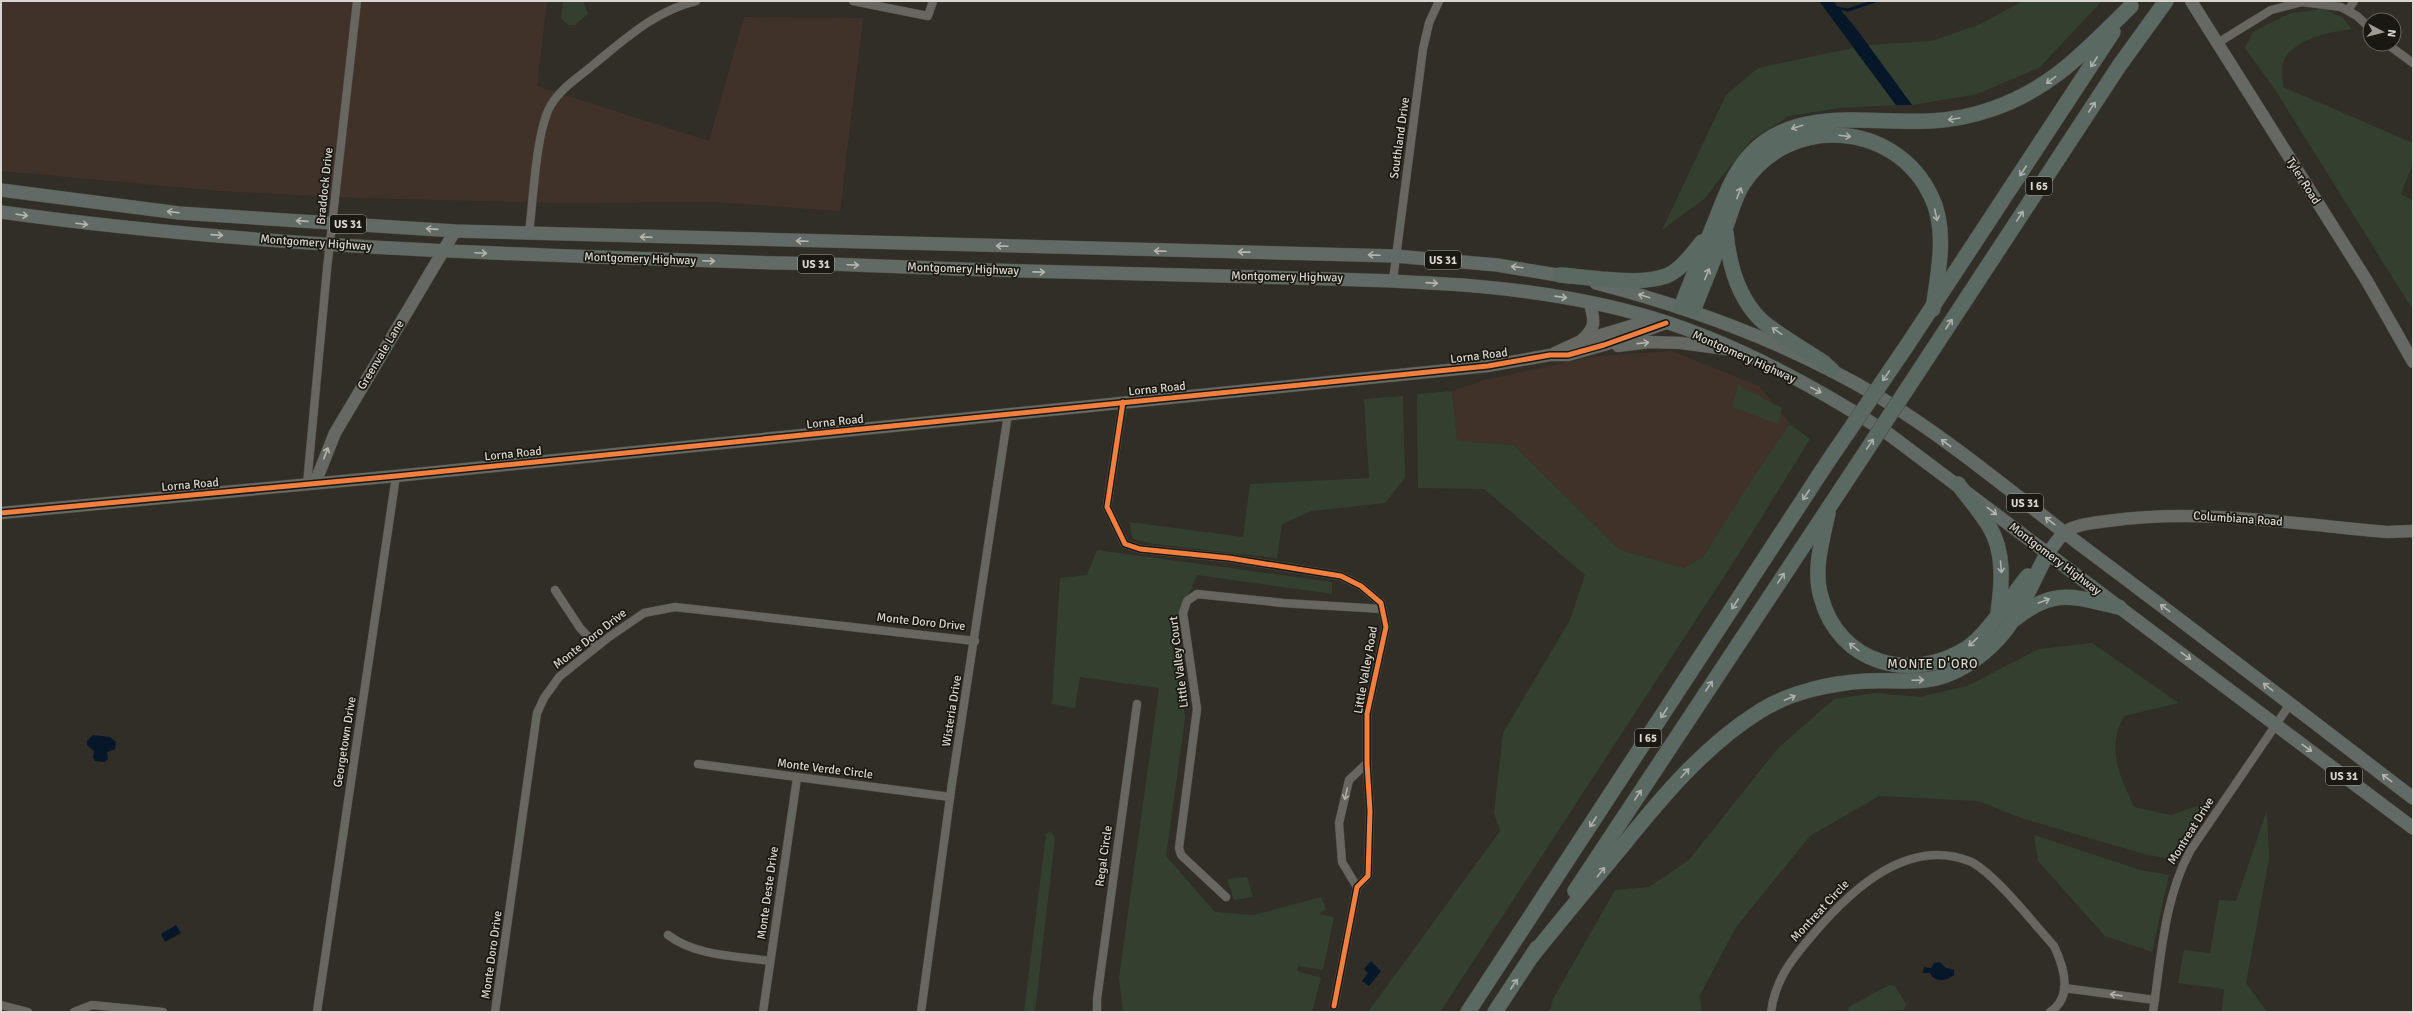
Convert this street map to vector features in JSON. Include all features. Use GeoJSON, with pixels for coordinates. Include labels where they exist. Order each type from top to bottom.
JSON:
{"type":"FeatureCollection","features":[{"type":"Feature","properties":{"kind":"highway","name":"I 65"},"geometry":{"type":"LineString","coordinates":[[1495,1012],[2153,16],[2166,1]]}},
{"type":"Feature","properties":{"kind":"highway","name":"I 65"},"geometry":{"type":"LineString","coordinates":[[1468,1012],[1827,463],[1932,309],[2133,4]]}},
{"type":"Feature","properties":{"kind":"highway"},"geometry":{"type":"LineString","coordinates":[[1832,370],[1823,362],[1760,320],[1744,298],[1735,279],[1719,229],[1729,184],[1739,169],[1760,146],[1772,138],[1788,130],[1816,122],[1951,120],[1992,110],[2038,89],[2049,82],[2073,63],[2133,4]]}},
{"type":"Feature","properties":{"kind":"highway"},"geometry":{"type":"LineString","coordinates":[[1687,309],[1719,229],[1742,184],[1764,160],[1788,143],[1829,134],[1859,137],[1893,151],[1918,173],[1932,197],[1940,230],[1940,251],[1932,309]]}},
{"type":"Feature","properties":{"kind":"highway"},"geometry":{"type":"LineString","coordinates":[[1560,275],[1639,280],[1666,276],[1686,261],[1719,229]]}},
{"type":"Feature","properties":{"kind":"highway"},"geometry":{"type":"LineString","coordinates":[[1958,484],[1990,527],[1997,546],[2002,576],[1998,613]]}},
{"type":"Feature","properties":{"kind":"highway"},"geometry":{"type":"LineString","coordinates":[[1829,505],[1818,560],[1820,597],[1826,613],[1843,638],[1864,655],[1894,665],[1912,667],[1930,665],[1944,660],[1969,647],[2047,554]]}},
{"type":"Feature","properties":{"kind":"highway"},"geometry":{"type":"LineString","coordinates":[[2011,622],[2047,554]]}},
{"type":"Feature","properties":{"kind":"highway"},"geometry":{"type":"LineString","coordinates":[[1532,956],[1644,819],[1690,768],[1727,734],[1762,710],[1798,694],[1848,683],[1926,680],[1943,676],[1962,668],[1987,649],[2011,622],[2032,605],[2058,596],[2119,607]]}},
{"type":"Feature","properties":{"kind":"main road","name":"Montgomery Highway"},"geometry":{"type":"LineString","coordinates":[[1,190],[179,213],[455,231],[1395,256],[1497,265],[1560,275],[1638,294],[1732,325],[1832,370],[1914,419],[2413,798]]}},
{"type":"Feature","properties":{"kind":"main road","name":"Montgomery Highway"},"geometry":{"type":"LineString","coordinates":[[1,212],[85,224],[330,244],[536,256],[987,270],[1393,280],[1501,288],[1575,299],[1660,321],[1738,351],[1838,401],[1886,432],[1958,484],[2047,554],[2413,828]]}},
{"type":"Feature","properties":{"kind":"main road"},"geometry":{"type":"LineString","coordinates":[[1660,321],[1687,309]]}},
{"type":"Feature","properties":{"kind":"main road"},"geometry":{"type":"LineString","coordinates":[[2047,554],[2064,532]]}},
{"type":"Feature","properties":{"kind":"street","name":"Braddock Drive"},"geometry":{"type":"LineString","coordinates":[[311,483],[313,422],[330,244],[357,1]]}},
{"type":"Feature","properties":{"kind":"street"},"geometry":{"type":"LineString","coordinates":[[529,233],[540,146],[551,105],[568,85],[652,19],[682,5],[696,1]]}},
{"type":"Feature","properties":{"kind":"street"},"geometry":{"type":"LineString","coordinates":[[854,1],[928,16],[933,1]]}},
{"type":"Feature","properties":{"kind":"street","name":"Southland Drive"},"geometry":{"type":"LineString","coordinates":[[1393,280],[1423,49],[1430,24],[1439,1]]}},
{"type":"Feature","properties":{"kind":"street","name":"Tyler Road"},"geometry":{"type":"LineString","coordinates":[[2191,1],[2216,44],[2367,281],[2413,362]]}},
{"type":"Feature","properties":{"kind":"street"},"geometry":{"type":"LineString","coordinates":[[2349,10],[2354,1]]}},
{"type":"Feature","properties":{"kind":"street"},"geometry":{"type":"LineString","coordinates":[[2216,44],[2262,15],[2280,7],[2315,2],[2349,10],[2362,21]]}},
{"type":"Feature","properties":{"kind":"street"},"geometry":{"type":"LineString","coordinates":[[2399,52],[2413,63]]}},
{"type":"Feature","properties":{"kind":"street","name":"Greenvale Lane"},"geometry":{"type":"LineString","coordinates":[[311,483],[340,424],[442,250],[455,231]]}},
{"type":"Feature","properties":{"kind":"street"},"geometry":{"type":"LineString","coordinates":[[1581,341],[1592,330],[1594,318],[1590,304]]}},
{"type":"Feature","properties":{"kind":"street","name":"Lorna Road"},"geometry":{"type":"LineString","coordinates":[[1550,355],[1581,341],[1660,321]]}},
{"type":"Feature","properties":{"kind":"street","name":"Lorna Road"},"geometry":{"type":"LineString","coordinates":[[1,513],[396,476],[1488,366],[1550,355],[1568,355],[1604,345],[1660,321]]}},
{"type":"Feature","properties":{"kind":"street"},"geometry":{"type":"LineString","coordinates":[[1604,345],[1649,342],[1681,343],[1738,351]]}},
{"type":"Feature","properties":{"kind":"street","name":"Little Valley Road"},"geometry":{"type":"LineString","coordinates":[[1123,402],[1107,507],[1125,544],[1140,549],[1236,559],[1341,576],[1361,586],[1381,603],[1386,626],[1367,714],[1367,763],[1370,812],[1368,876],[1357,887],[1334,1006]]}},
{"type":"Feature","properties":{"kind":"street","name":"Wisteria Drive"},"geometry":{"type":"LineString","coordinates":[[921,1012],[950,797],[975,641],[1008,414]]}},
{"type":"Feature","properties":{"kind":"street","name":"Georgetown Drive"},"geometry":{"type":"LineString","coordinates":[[316,1012],[396,476]]}},
{"type":"Feature","properties":{"kind":"street","name":"Columbiana Road"},"geometry":{"type":"LineString","coordinates":[[2064,532],[2076,526],[2113,520],[2156,516],[2202,516],[2387,532],[2413,531]]}},
{"type":"Feature","properties":{"kind":"street"},"geometry":{"type":"LineString","coordinates":[[555,590],[580,628],[597,646]]}},
{"type":"Feature","properties":{"kind":"street","name":"Little Valley Court"},"geometry":{"type":"LineString","coordinates":[[1226,897],[1181,855],[1179,848],[1197,709],[1183,613],[1187,601],[1197,594],[1212,594],[1283,603],[1382,609]]}},
{"type":"Feature","properties":{"kind":"street","name":"Monte Doro Drive"},"geometry":{"type":"LineString","coordinates":[[496,1012],[537,713],[544,698],[560,677],[597,646],[644,613],[675,607],[975,641]]}},
{"type":"Feature","properties":{"kind":"street","name":"Regal Circle"},"geometry":{"type":"LineString","coordinates":[[1098,1012],[1096,999],[1137,704]]}},
{"type":"Feature","properties":{"kind":"street","name":"Montreat Drive"},"geometry":{"type":"LineString","coordinates":[[2153,1012],[2172,892],[2181,868],[2194,845],[2290,704]]}},
{"type":"Feature","properties":{"kind":"street"},"geometry":{"type":"LineString","coordinates":[[1357,887],[1342,862],[1339,823],[1349,780],[1367,763]]}},
{"type":"Feature","properties":{"kind":"street","name":"Monte Verde Circle"},"geometry":{"type":"LineString","coordinates":[[698,764],[950,797]]}},
{"type":"Feature","properties":{"kind":"street","name":"Monte Deste Drive"},"geometry":{"type":"LineString","coordinates":[[763,1012],[797,778]]}},
{"type":"Feature","properties":{"kind":"street","name":"Montreat Circle"},"geometry":{"type":"LineString","coordinates":[[1771,1012],[1773,997],[1786,967],[1837,906],[1860,885],[1904,860],[1940,854],[1970,862],[1985,870],[2054,946],[2060,960],[2064,988]]}},
{"type":"Feature","properties":{"kind":"street"},"geometry":{"type":"LineString","coordinates":[[668,935],[678,943],[692,948],[770,961]]}},
{"type":"Feature","properties":{"kind":"street"},"geometry":{"type":"LineString","coordinates":[[2050,1012],[2062,1000],[2064,988],[2155,1000]]}},
{"type":"Feature","properties":{"kind":"street"},"geometry":{"type":"LineString","coordinates":[[1,1005],[28,1012]]}},
{"type":"Feature","properties":{"kind":"street"},"geometry":{"type":"LineString","coordinates":[[74,1012],[92,1005],[163,1012]]}},
{"type":"Feature","properties":{"kind":"shaded area"},"geometry":{"type":"Polygon","coordinates":[[[1,1],[547,1],[537,86],[709,141],[744,17],[863,18],[840,211],[715,202],[561,203],[357,198],[219,191],[1,171],[1,1]]]}},
{"type":"Feature","properties":{"kind":"shaded area"},"geometry":{"type":"Polygon","coordinates":[[[1672,351],[1759,386],[1790,424],[1754,476],[1703,557],[1684,568],[1620,550],[1513,445],[1457,441],[1452,391],[1484,380],[1596,356],[1672,351]]]}},
{"type":"Feature","properties":{"kind":"green space"},"geometry":{"type":"Polygon","coordinates":[[[563,1],[583,1],[588,14],[575,25],[568,25],[561,18],[563,1]]]}},
{"type":"Feature","properties":{"kind":"green space"},"geometry":{"type":"Polygon","coordinates":[[[2023,1],[2102,1],[2039,68],[1977,94],[1912,105],[1868,45],[1932,41],[1978,25],[2023,1]]]}},
{"type":"Feature","properties":{"kind":"green space"},"geometry":{"type":"Polygon","coordinates":[[[2324,9],[2343,18],[2352,29],[2313,38],[2294,48],[2287,55],[2282,65],[2283,87],[2413,143],[2413,163],[2401,194],[2413,201],[2413,310],[2274,88],[2245,48],[2253,32],[2291,13],[2324,9]]]}},
{"type":"Feature","properties":{"kind":"green space"},"geometry":{"type":"Polygon","coordinates":[[[1853,48],[1896,105],[1839,108],[1789,116],[1750,141],[1704,199],[1662,230],[1726,95],[1758,68],[1853,48]]]}},
{"type":"Feature","properties":{"kind":"green space"},"geometry":{"type":"Polygon","coordinates":[[[1738,385],[1782,408],[1778,424],[1732,407],[1738,385]]]}},
{"type":"Feature","properties":{"kind":"green space"},"geometry":{"type":"Polygon","coordinates":[[[1452,391],[1457,441],[1513,445],[1620,550],[1684,568],[1703,557],[1754,476],[1790,424],[1810,439],[1740,552],[1440,1012],[1368,1012],[1500,831],[1494,813],[1503,733],[1570,620],[1585,575],[1484,489],[1418,488],[1417,394],[1452,391]]]}},
{"type":"Feature","properties":{"kind":"green space"},"geometry":{"type":"Polygon","coordinates":[[[1403,396],[1405,478],[1385,503],[1312,511],[1282,524],[1277,558],[1154,544],[1133,539],[1129,522],[1243,537],[1250,484],[1369,478],[1364,399],[1403,396]]]}},
{"type":"Feature","properties":{"kind":"green space"},"geometry":{"type":"Polygon","coordinates":[[[1097,550],[1332,582],[1332,594],[1197,575],[1176,625],[1185,719],[1166,856],[1215,912],[1254,915],[1321,897],[1326,909],[1319,914],[1334,917],[1323,970],[1298,966],[1297,971],[1321,978],[1312,1012],[1123,1012],[1119,978],[1159,688],[1080,677],[1075,708],[1052,704],[1060,578],[1087,575],[1097,550]]]}},
{"type":"Feature","properties":{"kind":"green space"},"geometry":{"type":"Polygon","coordinates":[[[2092,643],[2179,703],[2124,716],[2116,740],[2117,762],[2124,784],[2134,807],[2171,815],[2209,802],[2175,860],[2144,854],[2024,819],[1978,801],[1879,796],[1810,836],[1736,927],[1700,995],[1701,1012],[1549,1012],[1553,999],[1615,890],[1649,887],[1689,860],[1778,748],[1834,699],[1875,693],[1919,697],[1967,686],[2039,649],[2092,643]]]}},
{"type":"Feature","properties":{"kind":"green space"},"geometry":{"type":"Polygon","coordinates":[[[2267,810],[2269,859],[2246,983],[2267,1012],[2222,1012],[2224,989],[2178,983],[2184,950],[2210,953],[2219,900],[2236,901],[2267,810]]]}},
{"type":"Feature","properties":{"kind":"green space"},"geometry":{"type":"Polygon","coordinates":[[[1051,831],[1055,838],[1035,1012],[1024,1012],[1046,834],[1051,831]]]}},
{"type":"Feature","properties":{"kind":"green space"},"geometry":{"type":"Polygon","coordinates":[[[2034,835],[2140,870],[2169,875],[2152,952],[2105,936],[2038,861],[2034,835]]]}},
{"type":"Feature","properties":{"kind":"green space"},"geometry":{"type":"Polygon","coordinates":[[[1247,877],[1253,897],[1234,900],[1227,879],[1247,877]]]}},
{"type":"Feature","properties":{"kind":"green space"},"geometry":{"type":"Polygon","coordinates":[[[1889,985],[1895,986],[1906,1004],[1904,1010],[1848,1012],[1849,1007],[1889,985]]]}},
{"type":"Feature","properties":{"kind":"water"},"geometry":{"type":"Polygon","coordinates":[[[1819,1],[1833,1],[1855,27],[1912,105],[1896,105],[1819,1]]]}},
{"type":"Feature","properties":{"kind":"water"},"geometry":{"type":"Polygon","coordinates":[[[93,735],[110,737],[116,742],[115,749],[107,752],[108,759],[105,762],[95,761],[93,758],[94,751],[87,745],[87,741],[93,735]]]}},
{"type":"Feature","properties":{"kind":"water"},"geometry":{"type":"Polygon","coordinates":[[[176,925],[181,933],[165,942],[161,934],[176,925]]]}},
{"type":"Feature","properties":{"kind":"water"},"geometry":{"type":"Polygon","coordinates":[[[1371,961],[1381,971],[1369,986],[1362,981],[1368,973],[1364,969],[1371,961]]]}},
{"type":"Feature","properties":{"kind":"water"},"geometry":{"type":"Polygon","coordinates":[[[1940,962],[1946,968],[1954,970],[1954,975],[1948,979],[1938,980],[1930,973],[1923,973],[1924,967],[1931,968],[1934,963],[1940,962]]]}},
{"type":"Feature","properties":{"kind":"waterway"},"geometry":{"type":"LineString","coordinates":[[1837,8],[1848,10],[1875,1]]}},
{"type":"Feature","properties":{"kind":"cycle path"},"geometry":{"type":"LineString","coordinates":[[1,513],[396,476],[1488,366],[1550,355],[1568,355],[1604,345],[1666,323]]}},
{"type":"Feature","properties":{"kind":"cycle path"},"geometry":{"type":"LineString","coordinates":[[1123,402],[1107,507],[1125,544],[1140,549],[1229,558],[1341,576],[1361,586],[1381,603],[1386,627],[1367,714],[1367,763],[1370,811],[1368,876],[1357,887],[1334,1006]]}},
{"type":"Feature","properties":{"kind":"district","name":"MONTE D'ORO"},"geometry":{"type":"Point","coordinates":[1933,664]}}]}
